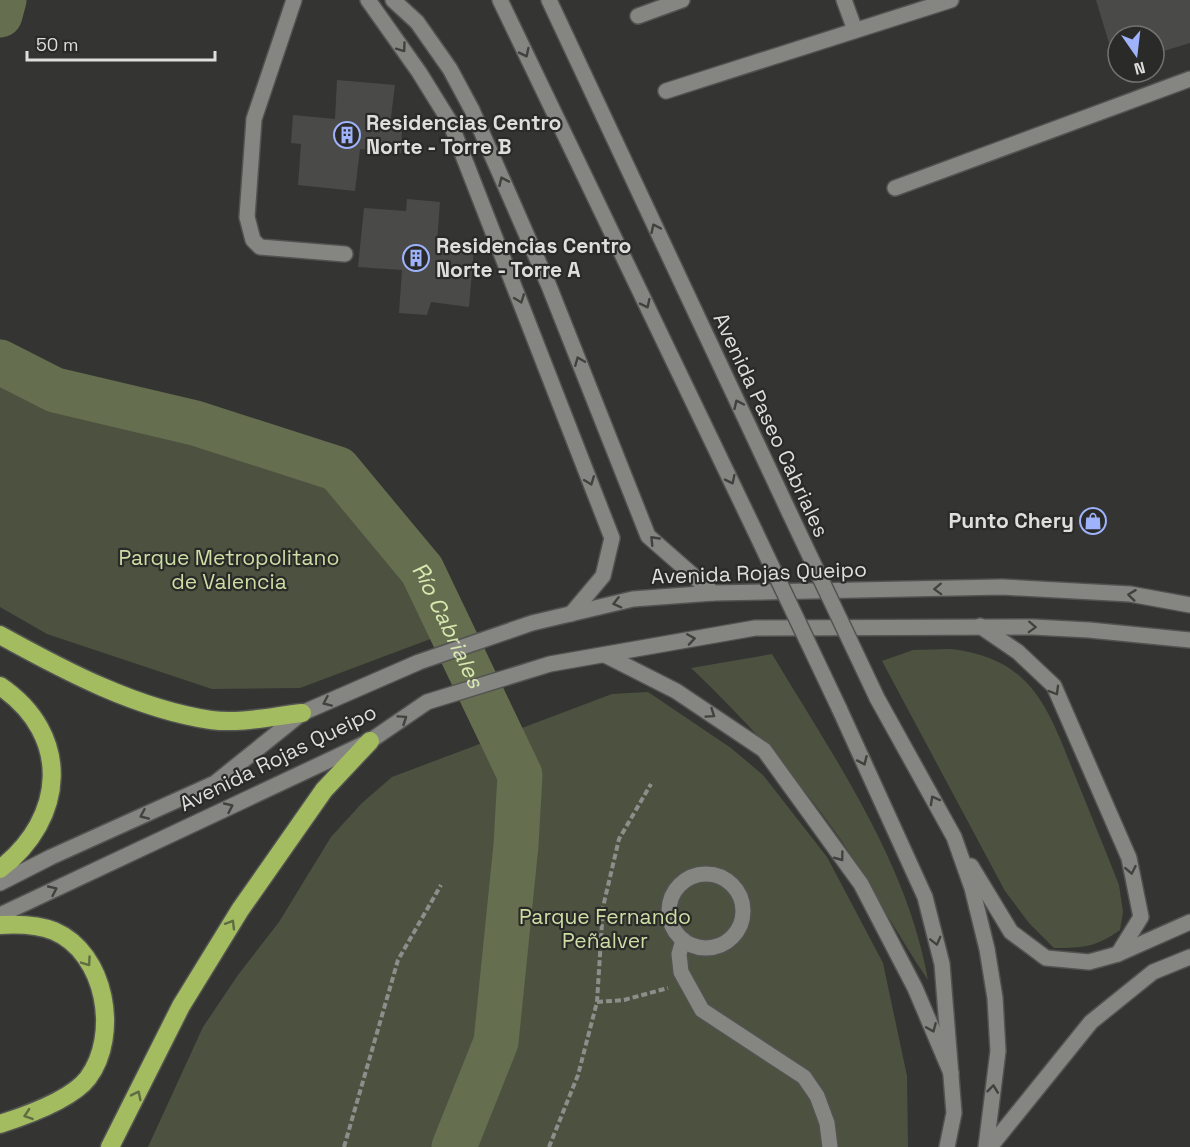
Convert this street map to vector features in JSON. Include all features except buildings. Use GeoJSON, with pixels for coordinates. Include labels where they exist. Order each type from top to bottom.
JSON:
{"type":"FeatureCollection","features":[{"type":"Feature","properties":{"kind":"highway"},"geometry":{"type":"LineString","coordinates":[[0,635],[93,683],[156,706],[212,720],[246,720],[302,713]]}},
{"type":"Feature","properties":{"kind":"highway"},"geometry":{"type":"LineString","coordinates":[[0,686],[22,706],[39,728],[50,753],[54,780],[33,836],[0,869]]}},
{"type":"Feature","properties":{"kind":"highway"},"geometry":{"type":"LineString","coordinates":[[110,1147],[182,1006],[240,910],[324,790],[370,741]]}},
{"type":"Feature","properties":{"kind":"highway"},"geometry":{"type":"LineString","coordinates":[[0,925],[20,924],[55,932],[76,947],[94,972],[105,1002],[107,1023],[102,1048],[88,1079],[35,1113],[0,1124]]}},
{"type":"Feature","properties":{"kind":"street"},"geometry":{"type":"LineString","coordinates":[[294,0],[254,119],[247,217],[253,240],[260,247],[345,254]]}},
{"type":"Feature","properties":{"kind":"street"},"geometry":{"type":"LineString","coordinates":[[368,0],[419,72],[450,122],[612,538],[603,576],[571,614]]}},
{"type":"Feature","properties":{"kind":"street"},"geometry":{"type":"LineString","coordinates":[[393,0],[417,22],[450,69],[472,110],[549,286],[648,536],[713,593]]}},
{"type":"Feature","properties":{"kind":"street"},"geometry":{"type":"LineString","coordinates":[[500,0],[839,708],[925,897],[942,964],[954,1113],[947,1147]]}},
{"type":"Feature","properties":{"kind":"street","name":"Avenida Paseo Cabriales"},"geometry":{"type":"LineString","coordinates":[[549,0],[877,698],[954,837],[972,888],[996,998],[998,1052],[988,1147]]}},
{"type":"Feature","properties":{"kind":"street"},"geometry":{"type":"LineString","coordinates":[[638,16],[682,0]]}},
{"type":"Feature","properties":{"kind":"street"},"geometry":{"type":"LineString","coordinates":[[844,0],[855,30]]}},
{"type":"Feature","properties":{"kind":"street"},"geometry":{"type":"LineString","coordinates":[[666,92],[951,0]]}},
{"type":"Feature","properties":{"kind":"street"},"geometry":{"type":"LineString","coordinates":[[895,188],[1190,79]]}},
{"type":"Feature","properties":{"kind":"street","name":"Avenida Rojas Queipo"},"geometry":{"type":"LineString","coordinates":[[0,883],[51,857],[215,783],[302,713],[419,662],[532,623],[633,599],[713,593],[1002,587],[1130,594],[1190,605]]}},
{"type":"Feature","properties":{"kind":"street"},"geometry":{"type":"LineString","coordinates":[[980,626],[1018,652],[1054,686],[1129,858],[1141,917],[1118,954]]}},
{"type":"Feature","properties":{"kind":"street","name":"Avenida Rojas Queipo"},"geometry":{"type":"LineString","coordinates":[[0,915],[370,741],[427,702],[550,664],[755,628],[980,626],[1089,630],[1190,640]]}},
{"type":"Feature","properties":{"kind":"street"},"geometry":{"type":"LineString","coordinates":[[605,655],[676,691],[764,750],[861,884],[915,988],[951,1072]]}},
{"type":"Feature","properties":{"kind":"street"},"geometry":{"type":"LineString","coordinates":[[954,837],[1011,932],[1046,958],[1089,962],[1118,954],[1190,922]]}},
{"type":"Feature","properties":{"kind":"street"},"geometry":{"type":"LineString","coordinates":[[702,874],[716,875],[729,882],[738,892],[743,906],[742,921],[735,934],[724,943],[711,947],[696,946],[683,940],[674,929],[669,915],[670,901],[677,888],[688,879],[702,874]]}},
{"type":"Feature","properties":{"kind":"street"},"geometry":{"type":"LineString","coordinates":[[683,940],[679,954],[681,972],[702,1010],[804,1077],[817,1096],[824,1114],[830,1147]]}},
{"type":"Feature","properties":{"kind":"street"},"geometry":{"type":"LineString","coordinates":[[988,1147],[1091,1022],[1153,972],[1190,957]]}},
{"type":"Feature","properties":{"kind":"path"},"geometry":{"type":"LineString","coordinates":[[549,1147],[578,1075],[597,1002],[603,907],[619,839],[651,784]]}},
{"type":"Feature","properties":{"kind":"path"},"geometry":{"type":"LineString","coordinates":[[344,1147],[398,960],[441,885]]}},
{"type":"Feature","properties":{"kind":"path"},"geometry":{"type":"LineString","coordinates":[[597,1002],[624,1000],[686,982]]}},
{"type":"Feature","properties":{"kind":"green space","name":"Parque Metropolitano de Valencia"},"geometry":{"type":"Polygon","coordinates":[[[0,370],[59,408],[352,476],[439,594],[457,629],[300,688],[212,689],[47,634],[0,607],[0,370]]]}},
{"type":"Feature","properties":{"kind":"green space"},"geometry":{"type":"Polygon","coordinates":[[[951,649],[979,655],[1002,664],[1020,676],[1046,709],[1119,885],[1123,912],[1120,930],[1104,940],[1081,947],[1054,948],[1029,923],[1005,891],[882,661],[913,650],[951,649]]]}},
{"type":"Feature","properties":{"kind":"green space"},"geometry":{"type":"Polygon","coordinates":[[[772,654],[843,771],[885,851],[918,936],[928,980],[841,840],[807,794],[770,750],[691,668],[772,654]]]}},
{"type":"Feature","properties":{"kind":"green space","name":"Parque Fernando Peñalver"},"geometry":{"type":"Polygon","coordinates":[[[648,692],[731,748],[763,775],[827,857],[883,963],[907,1076],[908,1147],[148,1147],[203,1027],[238,975],[279,922],[331,837],[362,803],[392,777],[612,694],[648,692]]]}},
{"type":"Feature","properties":{"kind":"waterway","name":"Río Cabriales"},"geometry":{"type":"LineString","coordinates":[[0,15],[4,0]]}},
{"type":"Feature","properties":{"kind":"waterway","name":"Río Cabriales"},"geometry":{"type":"LineString","coordinates":[[0,362],[55,390],[195,423],[338,469],[422,570],[520,775],[516,845],[496,1042],[454,1147]]}},
{"type":"Feature","properties":{"kind":"place","name":"Residencias Centro Norte - Torre B"},"geometry":{"type":"Point","coordinates":[347,135]}},
{"type":"Feature","properties":{"kind":"place","name":"Residencias Centro Norte - Torre A"},"geometry":{"type":"Point","coordinates":[416,258]}},
{"type":"Feature","properties":{"kind":"place","name":"Punto Chery"},"geometry":{"type":"Point","coordinates":[1093,521]}}]}
